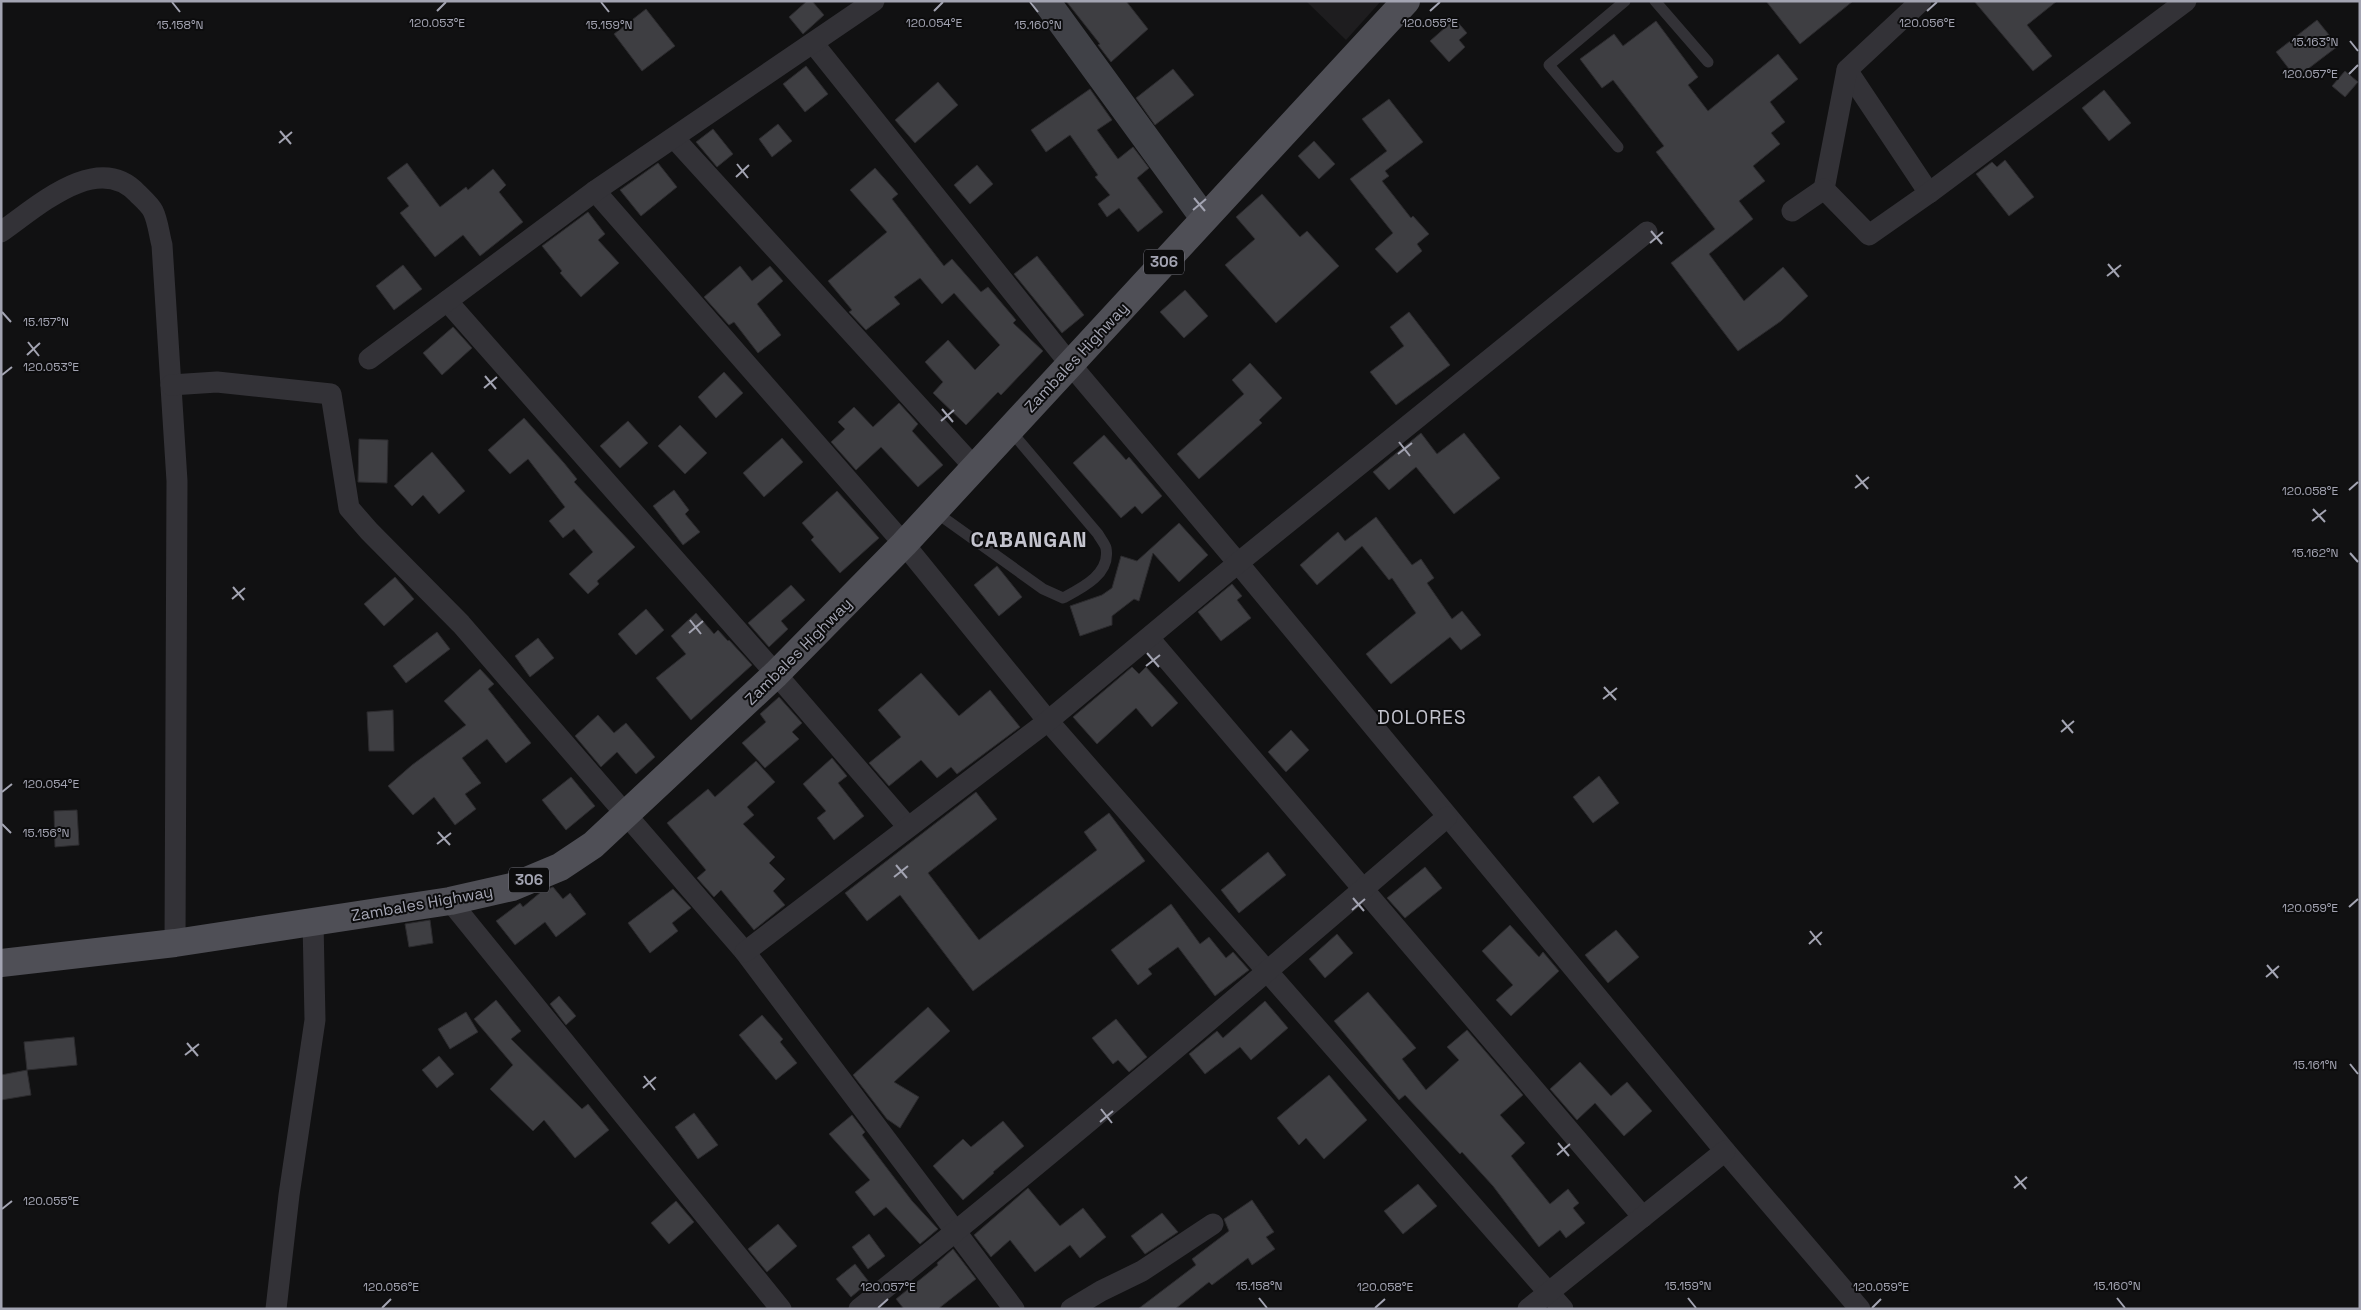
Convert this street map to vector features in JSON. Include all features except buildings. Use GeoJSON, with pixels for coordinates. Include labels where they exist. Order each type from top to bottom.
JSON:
{"type":"FeatureCollection","features":[{"type":"Feature","properties":{"kind":"main road","name":"Zambales Highway"},"geometry":{"type":"LineString","coordinates":[[1,963],[175,943],[450,901],[512,888],[560,867],[593,845],[776,674],[904,544],[1406,1]]}},
{"type":"Feature","properties":{"kind":"street"},"geometry":{"type":"LineString","coordinates":[[369,359],[595,191],[874,1]]}},
{"type":"Feature","properties":{"kind":"street"},"geometry":{"type":"LineString","coordinates":[[1046,1],[1204,218]]}},
{"type":"Feature","properties":{"kind":"street"},"geometry":{"type":"LineString","coordinates":[[1792,211],[1824,189],[1846,70],[1921,1]]}},
{"type":"Feature","properties":{"kind":"street"},"geometry":{"type":"LineString","coordinates":[[1824,189],[1868,235],[1929,193],[2186,1]]}},
{"type":"Feature","properties":{"kind":"street"},"geometry":{"type":"LineString","coordinates":[[813,43],[1070,364],[1725,1151],[1860,1309]]}},
{"type":"Feature","properties":{"kind":"street"},"geometry":{"type":"LineString","coordinates":[[1846,70],[1929,193]]}},
{"type":"Feature","properties":{"kind":"street"},"geometry":{"type":"LineString","coordinates":[[674,138],[975,468]]}},
{"type":"Feature","properties":{"kind":"street"},"geometry":{"type":"LineString","coordinates":[[1,232],[55,195],[83,179],[112,177],[133,189],[153,210],[162,245],[176,481],[175,943]]}},
{"type":"Feature","properties":{"kind":"street"},"geometry":{"type":"LineString","coordinates":[[595,191],[904,544],[1048,721],[1556,1301]]}},
{"type":"Feature","properties":{"kind":"street"},"geometry":{"type":"LineString","coordinates":[[745,952],[1048,721],[1647,232]]}},
{"type":"Feature","properties":{"kind":"street"},"geometry":{"type":"LineString","coordinates":[[447,301],[776,674],[908,828]]}},
{"type":"Feature","properties":{"kind":"street"},"geometry":{"type":"LineString","coordinates":[[171,385],[217,382],[331,394],[349,508],[369,531],[461,624],[745,952],[1014,1309]]}},
{"type":"Feature","properties":{"kind":"street"},"geometry":{"type":"LineString","coordinates":[[1149,638],[1362,890],[1643,1217]]}},
{"type":"Feature","properties":{"kind":"street"},"geometry":{"type":"LineString","coordinates":[[859,1309],[957,1231],[1267,972],[1447,817]]}},
{"type":"Feature","properties":{"kind":"street"},"geometry":{"type":"LineString","coordinates":[[450,901],[782,1309]]}},
{"type":"Feature","properties":{"kind":"street"},"geometry":{"type":"LineString","coordinates":[[276,1309],[315,1020],[313,921]]}},
{"type":"Feature","properties":{"kind":"street"},"geometry":{"type":"LineString","coordinates":[[1528,1309],[1556,1301],[1643,1217],[1725,1151]]}},
{"type":"Feature","properties":{"kind":"street"},"geometry":{"type":"LineString","coordinates":[[1071,1309],[1101,1290],[1142,1271],[1213,1224]]}},
{"type":"Feature","properties":{"kind":"lane"},"geometry":{"type":"LineString","coordinates":[[1618,147],[1549,66],[1625,1]]}},
{"type":"Feature","properties":{"kind":"lane"},"geometry":{"type":"LineString","coordinates":[[1655,1],[1708,62]]}},
{"type":"Feature","properties":{"kind":"lane"},"geometry":{"type":"LineString","coordinates":[[934,511],[1043,589],[1063,598],[1079,590],[1098,576],[1105,563],[1106,547],[1009,429]]}},
{"type":"Feature","properties":{"kind":"shaded area"},"geometry":{"type":"Polygon","coordinates":[[[1306,1],[1381,1],[1346,40],[1306,1]]]}},
{"type":"Feature","properties":{"kind":"district","name":"CABANGAN"},"geometry":{"type":"Point","coordinates":[1029,540]}},
{"type":"Feature","properties":{"kind":"district","name":"DOLORES"},"geometry":{"type":"Point","coordinates":[1422,717]}}]}
